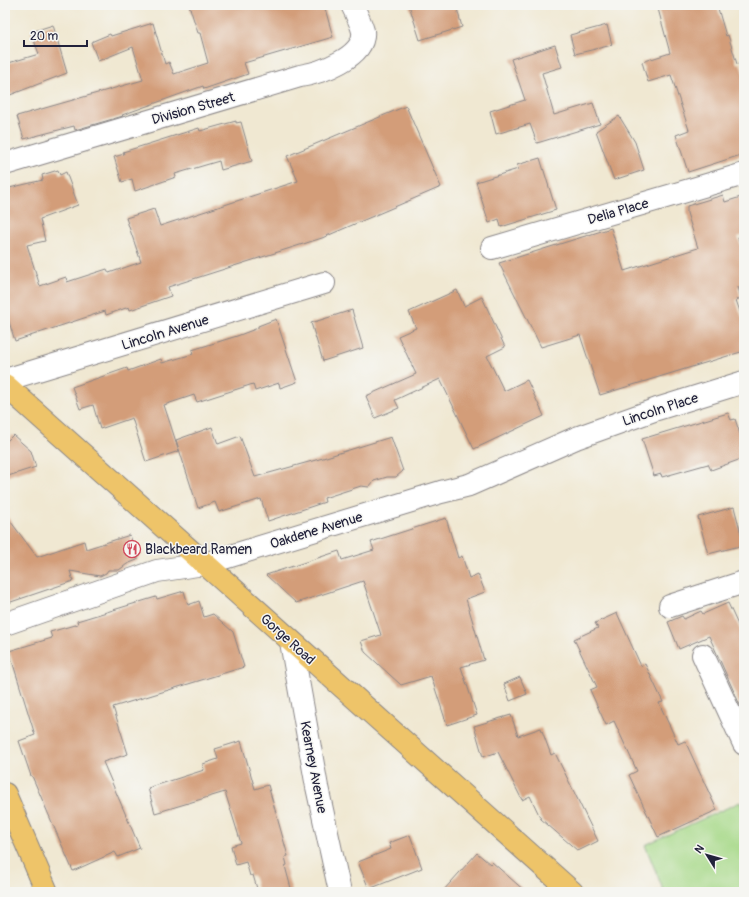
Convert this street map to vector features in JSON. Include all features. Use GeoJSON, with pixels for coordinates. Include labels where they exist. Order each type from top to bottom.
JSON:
{"type":"FeatureCollection","features":[{"type":"Feature","properties":{"kind":"main road","name":"Gorge Road"},"geometry":{"type":"LineString","coordinates":[[5,385],[572,892]]}},
{"type":"Feature","properties":{"kind":"main road"},"geometry":{"type":"LineString","coordinates":[[5,794],[47,892]]}},
{"type":"Feature","properties":{"kind":"street","name":"Division Street"},"geometry":{"type":"LineString","coordinates":[[5,164],[300,76],[319,73],[350,56],[362,40],[363,31],[352,5]]}},
{"type":"Feature","properties":{"kind":"street","name":"Delia Place"},"geometry":{"type":"LineString","coordinates":[[492,248],[744,174]]}},
{"type":"Feature","properties":{"kind":"street","name":"Lincoln Avenue"},"geometry":{"type":"LineString","coordinates":[[5,380],[324,284]]}},
{"type":"Feature","properties":{"kind":"street","name":"Lincoln Place"},"geometry":{"type":"LineString","coordinates":[[576,438],[657,409],[744,382]]}},
{"type":"Feature","properties":{"kind":"street","name":"Oakdene Avenue"},"geometry":{"type":"LineString","coordinates":[[5,624],[157,571],[204,564],[441,492],[469,485],[576,438]]}},
{"type":"Feature","properties":{"kind":"street"},"geometry":{"type":"LineString","coordinates":[[670,606],[744,582]]}},
{"type":"Feature","properties":{"kind":"street","name":"Kearney Avenue"},"geometry":{"type":"LineString","coordinates":[[291,642],[317,787],[340,892]]}},
{"type":"Feature","properties":{"kind":"street"},"geometry":{"type":"LineString","coordinates":[[703,656],[744,744]]}},
{"type":"Feature","properties":{"kind":"green space"},"geometry":{"type":"Polygon","coordinates":[[[740,802],[744,811],[744,892],[664,892],[645,845],[740,802]]]}},
{"type":"Feature","properties":{"kind":"building"},"geometry":{"type":"Polygon","coordinates":[[[189,5],[324,5],[333,37],[244,63],[248,74],[204,89],[203,86],[122,115],[123,116],[75,130],[74,126],[24,139],[17,116],[143,80],[133,47],[98,61],[91,42],[110,34],[111,36],[153,23],[165,64],[169,62],[174,74],[208,63],[200,33],[198,33],[189,5]]]}},
{"type":"Feature","properties":{"kind":"building"},"geometry":{"type":"Polygon","coordinates":[[[409,5],[456,5],[462,27],[420,40],[409,5]]]}},
{"type":"Feature","properties":{"kind":"building"},"geometry":{"type":"Polygon","coordinates":[[[657,5],[717,5],[726,36],[728,35],[737,64],[740,63],[744,76],[744,154],[688,172],[676,135],[689,130],[671,75],[648,82],[642,62],[670,53],[657,5]]]}},
{"type":"Feature","properties":{"kind":"building"},"geometry":{"type":"Polygon","coordinates":[[[53,25],[67,73],[10,95],[5,82],[5,64],[39,54],[31,32],[53,25]]]}},
{"type":"Feature","properties":{"kind":"building"},"geometry":{"type":"Polygon","coordinates":[[[607,25],[612,45],[575,54],[570,35],[607,25]]]}},
{"type":"Feature","properties":{"kind":"building"},"geometry":{"type":"Polygon","coordinates":[[[555,45],[562,67],[542,73],[554,115],[593,103],[600,124],[537,143],[530,124],[496,134],[490,111],[525,100],[511,59],[555,45]]]}},
{"type":"Feature","properties":{"kind":"building"},"geometry":{"type":"Polygon","coordinates":[[[406,106],[441,187],[322,238],[168,287],[171,296],[130,310],[129,307],[106,315],[105,311],[15,341],[5,309],[5,189],[43,180],[42,175],[58,170],[60,175],[66,172],[78,205],[40,219],[45,241],[27,245],[40,286],[66,277],[67,282],[107,269],[109,273],[141,262],[126,218],[154,209],[160,226],[298,181],[287,156],[406,106]]]}},
{"type":"Feature","properties":{"kind":"building"},"geometry":{"type":"Polygon","coordinates":[[[619,116],[635,142],[644,170],[614,180],[596,131],[619,116]]]}},
{"type":"Feature","properties":{"kind":"building"},"geometry":{"type":"Polygon","coordinates":[[[236,121],[236,123],[241,122],[252,161],[221,170],[219,161],[175,174],[176,177],[135,191],[132,179],[122,182],[114,157],[124,154],[123,152],[199,128],[200,131],[236,121]]]}},
{"type":"Feature","properties":{"kind":"building"},"geometry":{"type":"Polygon","coordinates":[[[540,158],[556,210],[501,227],[499,219],[489,223],[476,182],[518,169],[517,165],[540,158]]]}},
{"type":"Feature","properties":{"kind":"building"},"geometry":{"type":"Polygon","coordinates":[[[723,195],[725,202],[744,196],[744,235],[738,237],[744,257],[744,285],[738,287],[741,298],[736,300],[744,323],[744,351],[600,395],[580,335],[541,347],[499,263],[611,228],[624,271],[698,248],[687,213],[687,206],[723,195]]]}},
{"type":"Feature","properties":{"kind":"building"},"geometry":{"type":"Polygon","coordinates":[[[457,290],[464,306],[482,297],[505,347],[487,356],[504,391],[527,380],[544,416],[474,449],[440,379],[395,400],[399,408],[375,418],[366,396],[416,374],[398,336],[416,328],[409,312],[457,290]]]}},
{"type":"Feature","properties":{"kind":"building"},"geometry":{"type":"Polygon","coordinates":[[[352,310],[363,348],[323,361],[311,323],[352,310]]]}},
{"type":"Feature","properties":{"kind":"building"},"geometry":{"type":"Polygon","coordinates":[[[276,319],[297,382],[280,388],[279,383],[255,391],[253,384],[197,402],[194,395],[164,405],[179,451],[146,462],[132,418],[100,429],[93,405],[80,409],[72,387],[127,368],[128,371],[161,359],[162,363],[193,354],[192,350],[237,336],[276,319]]]}},
{"type":"Feature","properties":{"kind":"building"},"geometry":{"type":"Polygon","coordinates":[[[728,413],[731,420],[735,419],[744,446],[744,458],[711,470],[708,464],[662,477],[661,474],[654,476],[642,439],[728,413]]]}},
{"type":"Feature","properties":{"kind":"building"},"geometry":{"type":"Polygon","coordinates":[[[212,427],[218,444],[240,436],[255,477],[391,437],[403,471],[396,477],[387,477],[374,481],[369,487],[361,486],[324,498],[325,502],[268,521],[261,499],[219,512],[215,502],[198,508],[176,440],[212,427]]]}},
{"type":"Feature","properties":{"kind":"building"},"geometry":{"type":"Polygon","coordinates":[[[13,435],[31,451],[36,467],[5,477],[5,443],[13,435]]]}},
{"type":"Feature","properties":{"kind":"building"},"geometry":{"type":"Polygon","coordinates":[[[734,507],[744,545],[708,554],[698,517],[734,507]]]}},
{"type":"Feature","properties":{"kind":"building"},"geometry":{"type":"Polygon","coordinates":[[[5,514],[37,557],[84,541],[86,549],[130,535],[133,544],[139,546],[141,553],[137,560],[127,564],[119,570],[108,570],[100,576],[70,571],[73,581],[5,604],[5,514]]]}},
{"type":"Feature","properties":{"kind":"building"},"geometry":{"type":"Polygon","coordinates":[[[446,518],[458,558],[462,556],[469,578],[478,574],[485,592],[466,599],[484,660],[461,667],[477,715],[447,725],[431,676],[401,685],[365,652],[361,641],[381,635],[363,581],[296,603],[266,575],[339,551],[342,560],[374,550],[371,542],[446,518]]]}},
{"type":"Feature","properties":{"kind":"building"},"geometry":{"type":"Polygon","coordinates":[[[184,591],[188,605],[199,601],[204,617],[213,614],[233,632],[244,667],[113,707],[128,754],[103,762],[140,848],[118,857],[115,852],[73,871],[31,776],[19,741],[35,735],[9,651],[52,638],[50,632],[78,624],[77,621],[156,597],[157,599],[184,591]]]}},
{"type":"Feature","properties":{"kind":"building"},"geometry":{"type":"Polygon","coordinates":[[[728,603],[744,638],[744,714],[709,636],[679,649],[668,622],[682,616],[684,619],[701,611],[703,614],[728,603]]]}},
{"type":"Feature","properties":{"kind":"building"},"geometry":{"type":"Polygon","coordinates":[[[617,613],[641,666],[645,664],[663,702],[659,703],[678,744],[685,741],[717,810],[658,837],[629,775],[637,771],[614,721],[606,725],[590,690],[597,687],[574,639],[598,628],[595,623],[617,613]]]}},
{"type":"Feature","properties":{"kind":"building"},"geometry":{"type":"Polygon","coordinates":[[[520,677],[527,694],[510,701],[504,684],[520,677]]]}},
{"type":"Feature","properties":{"kind":"building"},"geometry":{"type":"Polygon","coordinates":[[[511,715],[518,736],[541,728],[551,755],[555,753],[598,841],[578,851],[541,819],[530,796],[522,800],[498,752],[483,757],[474,726],[511,715]]]}},
{"type":"Feature","properties":{"kind":"building"},"geometry":{"type":"Polygon","coordinates":[[[241,741],[255,789],[268,785],[288,856],[285,857],[287,865],[285,866],[292,892],[258,892],[253,875],[250,876],[246,862],[236,865],[231,846],[241,843],[225,792],[155,813],[148,788],[204,770],[203,764],[218,759],[215,749],[241,741]]]}},
{"type":"Feature","properties":{"kind":"building"},"geometry":{"type":"Polygon","coordinates":[[[410,835],[422,868],[369,889],[358,862],[391,849],[389,843],[410,835]]]}},
{"type":"Feature","properties":{"kind":"building"},"geometry":{"type":"Polygon","coordinates":[[[477,853],[490,864],[492,862],[526,892],[442,892],[477,853]]]}},
{"type":"Feature","properties":{"kind":"place","name":"Blackbeard Ramen"},"geometry":{"type":"Point","coordinates":[132,549]}}]}
